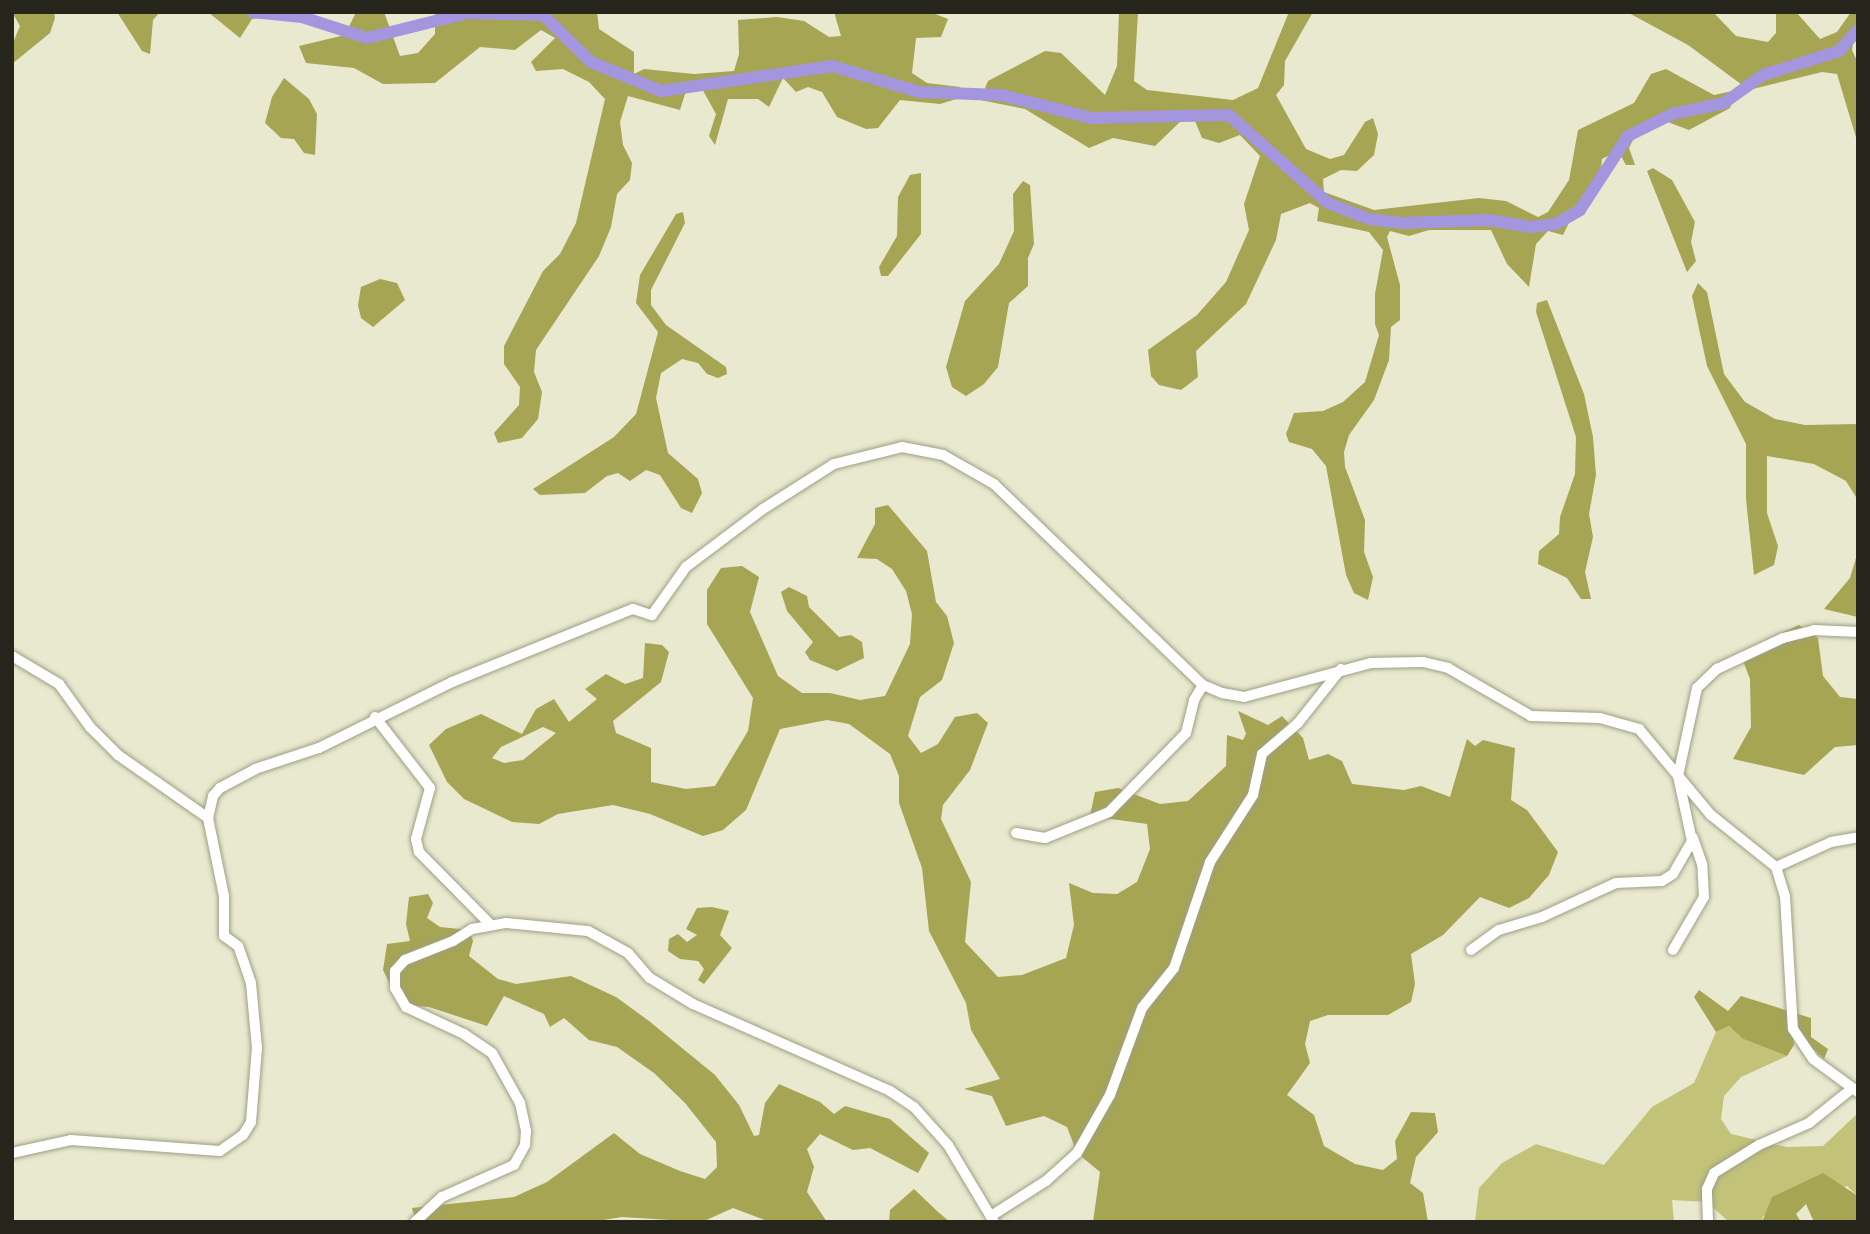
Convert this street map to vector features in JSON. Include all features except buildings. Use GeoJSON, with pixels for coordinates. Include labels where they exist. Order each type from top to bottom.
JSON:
{"type":"FeatureCollection","features":[{"type":"Feature","properties":{"kind":"street"},"geometry":{"type":"LineString","coordinates":[[12,1153],[71,1140],[220,1151],[243,1135],[251,1122],[257,1059],[251,983],[238,946],[224,936],[221,874],[208,818],[213,796],[231,780],[319,748],[375,717],[633,609],[652,615],[686,567],[763,509],[834,464],[902,447],[943,455],[994,484],[1203,685],[1244,697],[1371,663],[1423,662],[1448,668],[1531,716],[1586,716],[1630,724],[1653,741],[1711,815],[1776,867],[1785,896],[1793,1029],[1813,1059],[1854,1091],[1809,1123],[1749,1150],[1714,1173],[1707,1189],[1707,1222]]}},
{"type":"Feature","properties":{"kind":"street"},"geometry":{"type":"LineString","coordinates":[[1674,950],[1704,897],[1702,864],[1692,836],[1678,776],[1689,709],[1703,680],[1717,668],[1798,634],[1858,632]]}},
{"type":"Feature","properties":{"kind":"street"},"geometry":{"type":"LineString","coordinates":[[12,656],[60,684],[118,755],[208,818]]}},
{"type":"Feature","properties":{"kind":"street"},"geometry":{"type":"LineString","coordinates":[[415,1222],[442,1197],[500,1174],[514,1165],[525,1145],[520,1103],[492,1053],[464,1034],[414,1012],[395,988],[396,971],[405,960],[453,942],[472,929],[490,924],[554,924],[588,931],[628,953],[650,978],[693,1004],[890,1091],[914,1107],[948,1145],[992,1219],[1046,1181],[1077,1153],[1110,1095],[1142,1008],[1174,968],[1210,862],[1253,794],[1262,754],[1298,723],[1341,669]]}},
{"type":"Feature","properties":{"kind":"street"},"geometry":{"type":"LineString","coordinates":[[1016,833],[1045,838],[1109,812],[1160,754],[1186,733],[1194,700],[1203,685]]}},
{"type":"Feature","properties":{"kind":"street"},"geometry":{"type":"LineString","coordinates":[[375,717],[430,788],[416,839],[419,852],[474,911],[490,924]]}},
{"type":"Feature","properties":{"kind":"street"},"geometry":{"type":"LineString","coordinates":[[1471,950],[1499,930],[1542,917],[1616,883],[1668,878],[1678,868],[1692,836]]}},
{"type":"Feature","properties":{"kind":"street"},"geometry":{"type":"LineString","coordinates":[[1776,867],[1831,842],[1858,837]]}},
{"type":"Feature","properties":{"kind":"street"},"geometry":{"type":"LineString","coordinates":[[472,929],[474,911]]}},
{"type":"Feature","properties":{"kind":"shaded area"},"geometry":{"type":"Polygon","coordinates":[[[12,12],[54,12],[55,18],[50,33],[12,64],[12,45],[20,26],[12,12]]]}},
{"type":"Feature","properties":{"kind":"shaded area"},"geometry":{"type":"Polygon","coordinates":[[[117,12],[160,12],[153,20],[150,54],[142,51],[117,12]]]}},
{"type":"Feature","properties":{"kind":"shaded area"},"geometry":{"type":"Polygon","coordinates":[[[208,12],[280,12],[281,16],[252,19],[240,38],[208,12]]]}},
{"type":"Feature","properties":{"kind":"shaded area"},"geometry":{"type":"Polygon","coordinates":[[[356,12],[384,12],[400,56],[418,53],[435,34],[435,12],[597,12],[599,29],[634,52],[634,74],[644,69],[694,74],[734,71],[739,54],[738,20],[777,17],[804,21],[829,37],[841,36],[834,12],[930,12],[948,19],[941,37],[916,38],[912,73],[927,83],[960,87],[963,97],[940,104],[900,100],[878,128],[866,129],[837,117],[822,92],[808,87],[796,92],[783,78],[769,107],[758,99],[728,99],[715,145],[709,136],[716,114],[700,85],[685,94],[680,110],[628,96],[620,122],[623,145],[632,163],[630,180],[617,194],[611,227],[599,256],[536,350],[534,372],[542,392],[538,419],[522,438],[498,443],[494,433],[519,405],[520,387],[504,364],[504,346],[543,271],[560,254],[576,223],[605,99],[589,82],[563,69],[536,71],[531,62],[555,38],[541,30],[515,50],[480,47],[435,83],[383,84],[354,68],[306,63],[299,46],[345,35],[356,12]]]}},
{"type":"Feature","properties":{"kind":"shaded area"},"geometry":{"type":"Polygon","coordinates":[[[1119,12],[1138,12],[1134,81],[1147,90],[1233,100],[1258,88],[1289,12],[1313,12],[1285,61],[1284,85],[1276,95],[1306,149],[1330,159],[1344,155],[1365,122],[1373,118],[1378,134],[1374,155],[1357,171],[1341,170],[1323,179],[1324,192],[1374,210],[1479,198],[1506,201],[1538,217],[1548,212],[1569,180],[1578,130],[1634,103],[1651,74],[1666,69],[1714,95],[1737,90],[1730,108],[1689,130],[1657,118],[1633,140],[1629,148],[1635,165],[1626,165],[1618,151],[1602,159],[1600,180],[1582,196],[1563,235],[1548,231],[1536,244],[1529,287],[1507,264],[1491,230],[1429,230],[1409,236],[1390,231],[1387,237],[1400,285],[1400,320],[1391,327],[1389,360],[1374,400],[1349,435],[1344,452],[1345,467],[1365,520],[1364,552],[1373,577],[1368,600],[1354,593],[1346,575],[1326,466],[1312,449],[1289,442],[1286,434],[1294,413],[1323,411],[1343,402],[1365,382],[1379,335],[1375,324],[1375,294],[1383,250],[1369,232],[1317,221],[1319,208],[1310,203],[1281,214],[1276,240],[1246,304],[1196,351],[1198,377],[1181,390],[1159,385],[1151,376],[1148,350],[1197,315],[1226,282],[1249,230],[1244,204],[1260,156],[1240,135],[1219,143],[1202,138],[1195,121],[1185,117],[1155,146],[1113,138],[1089,148],[1025,109],[980,100],[988,81],[1045,51],[1061,53],[1105,95],[1117,66],[1119,12]]]}},
{"type":"Feature","properties":{"kind":"shaded area"},"geometry":{"type":"Polygon","coordinates":[[[1627,12],[1713,12],[1736,36],[1768,42],[1776,33],[1776,12],[1796,12],[1820,39],[1837,32],[1851,12],[1858,12],[1852,50],[1858,63],[1858,144],[1837,74],[1822,72],[1749,90],[1688,45],[1627,12]]]}},
{"type":"Feature","properties":{"kind":"shaded area"},"geometry":{"type":"Polygon","coordinates":[[[284,78],[309,99],[317,114],[315,155],[304,153],[294,139],[281,138],[265,123],[272,97],[284,78]]]}},
{"type":"Feature","properties":{"kind":"shaded area"},"geometry":{"type":"Polygon","coordinates":[[[1653,168],[1672,180],[1695,222],[1691,242],[1696,261],[1687,272],[1647,171],[1653,168]]]}},
{"type":"Feature","properties":{"kind":"shaded area"},"geometry":{"type":"Polygon","coordinates":[[[921,173],[921,234],[888,276],[881,276],[879,267],[897,236],[898,197],[910,175],[921,173]]]}},
{"type":"Feature","properties":{"kind":"shaded area"},"geometry":{"type":"Polygon","coordinates":[[[1023,181],[1030,185],[1034,244],[1028,258],[1028,286],[1009,303],[998,367],[984,384],[966,396],[952,387],[946,367],[965,301],[999,264],[1014,231],[1013,194],[1023,181]]]}},
{"type":"Feature","properties":{"kind":"shaded area"},"geometry":{"type":"Polygon","coordinates":[[[683,212],[685,223],[651,290],[651,305],[666,325],[726,367],[727,374],[718,378],[707,374],[698,363],[682,359],[661,373],[656,398],[668,453],[698,479],[702,493],[692,513],[681,508],[660,475],[646,470],[630,481],[618,473],[607,476],[585,493],[540,495],[533,489],[614,437],[636,414],[658,332],[636,303],[640,275],[676,214],[683,212]]]}},
{"type":"Feature","properties":{"kind":"shaded area"},"geometry":{"type":"Polygon","coordinates":[[[380,279],[397,283],[405,300],[373,327],[361,318],[358,305],[361,287],[380,279]]]}},
{"type":"Feature","properties":{"kind":"shaded area"},"geometry":{"type":"Polygon","coordinates":[[[1698,283],[1707,292],[1724,374],[1745,402],[1775,419],[1805,425],[1858,424],[1858,531],[1856,497],[1846,481],[1814,464],[1767,456],[1767,513],[1778,546],[1774,565],[1754,575],[1746,499],[1746,444],[1707,366],[1692,296],[1698,283]]]}},
{"type":"Feature","properties":{"kind":"shaded area"},"geometry":{"type":"Polygon","coordinates":[[[1547,300],[1584,394],[1593,437],[1596,475],[1589,514],[1593,537],[1585,572],[1591,599],[1581,599],[1567,578],[1538,564],[1539,551],[1559,534],[1560,517],[1575,474],[1576,437],[1536,312],[1537,303],[1547,300]]]}},
{"type":"Feature","properties":{"kind":"shaded area"},"geometry":{"type":"Polygon","coordinates":[[[888,505],[927,551],[936,602],[947,616],[954,643],[942,680],[920,697],[908,736],[921,753],[938,744],[955,717],[977,713],[988,723],[970,770],[943,805],[941,819],[971,882],[965,942],[998,977],[1022,975],[1066,958],[1074,925],[1069,883],[1093,893],[1117,894],[1137,882],[1150,849],[1147,824],[1090,816],[1095,792],[1118,788],[1160,804],[1188,801],[1226,766],[1227,735],[1243,740],[1246,734],[1238,711],[1268,725],[1282,716],[1303,738],[1309,760],[1328,754],[1342,761],[1352,784],[1404,790],[1421,786],[1450,797],[1467,739],[1475,746],[1483,740],[1515,748],[1511,800],[1527,810],[1558,852],[1549,875],[1529,898],[1509,908],[1480,897],[1443,935],[1411,954],[1415,984],[1411,1002],[1388,1015],[1328,1015],[1310,1021],[1305,1044],[1310,1063],[1287,1095],[1314,1115],[1324,1146],[1355,1164],[1383,1170],[1397,1159],[1395,1141],[1411,1112],[1435,1113],[1438,1132],[1416,1157],[1410,1183],[1423,1193],[1428,1222],[1093,1222],[1100,1172],[1077,1153],[1067,1127],[1044,1116],[1006,1126],[992,1096],[964,1089],[1000,1079],[971,1030],[966,1003],[929,931],[922,868],[899,803],[899,776],[890,754],[849,724],[827,720],[780,729],[746,810],[723,830],[703,836],[650,814],[613,805],[558,814],[539,824],[512,822],[464,799],[447,782],[429,745],[446,729],[481,714],[522,734],[536,709],[554,699],[569,722],[597,699],[585,689],[606,674],[625,684],[643,678],[645,643],[662,645],[669,652],[661,682],[613,721],[616,733],[651,748],[651,782],[686,789],[715,786],[748,731],[753,698],[707,624],[707,590],[721,568],[742,566],[759,577],[750,612],[778,676],[802,693],[830,693],[860,700],[885,696],[910,644],[912,614],[906,591],[892,569],[877,559],[857,558],[875,524],[875,508],[888,505]],[[543,727],[501,747],[492,758],[504,763],[523,760],[556,733],[543,727]]]}},
{"type":"Feature","properties":{"kind":"shaded area"},"geometry":{"type":"Polygon","coordinates":[[[1858,551],[1858,617],[1824,609],[1850,578],[1858,551]]]}},
{"type":"Feature","properties":{"kind":"shaded area"},"geometry":{"type":"Polygon","coordinates":[[[789,587],[807,596],[809,607],[839,637],[851,635],[862,642],[864,658],[837,671],[810,660],[805,652],[813,642],[787,611],[781,592],[789,587]]]}},
{"type":"Feature","properties":{"kind":"shaded area"},"geometry":{"type":"Polygon","coordinates":[[[1799,625],[1818,638],[1823,676],[1840,697],[1858,699],[1858,745],[1835,747],[1804,775],[1733,759],[1751,727],[1750,679],[1742,658],[1766,640],[1799,625]]]}},
{"type":"Feature","properties":{"kind":"shaded area"},"geometry":{"type":"Polygon","coordinates":[[[428,894],[433,903],[427,918],[440,927],[469,930],[473,941],[469,956],[498,979],[516,984],[571,976],[616,997],[649,1021],[715,1075],[739,1105],[754,1136],[759,1135],[765,1103],[779,1084],[820,1102],[834,1114],[845,1106],[890,1119],[929,1153],[918,1173],[870,1148],[853,1150],[820,1134],[807,1149],[814,1167],[807,1192],[827,1222],[770,1222],[733,1208],[702,1222],[622,1217],[591,1222],[416,1222],[412,1208],[514,1197],[547,1182],[614,1133],[640,1154],[680,1171],[705,1179],[717,1167],[716,1142],[685,1103],[654,1073],[617,1047],[589,1040],[564,1018],[550,1027],[544,1014],[504,996],[487,1026],[429,1007],[400,1005],[383,970],[387,944],[410,941],[406,924],[409,897],[428,894]]]}},
{"type":"Feature","properties":{"kind":"shaded area"},"geometry":{"type":"Polygon","coordinates":[[[712,907],[729,911],[720,935],[732,948],[704,984],[698,980],[704,969],[698,961],[680,959],[668,951],[669,939],[678,934],[687,942],[697,935],[686,929],[697,908],[712,907]]]}},
{"type":"Feature","properties":{"kind":"shaded area"},"geometry":{"type":"Polygon","coordinates":[[[1699,990],[1728,1011],[1741,996],[1811,1018],[1811,1037],[1828,1049],[1824,1059],[1793,1030],[1794,1045],[1787,1056],[1743,1039],[1729,1026],[1716,1032],[1694,997],[1699,990]]]}},
{"type":"Feature","properties":{"kind":"shaded area"},"geometry":{"type":"Polygon","coordinates":[[[1729,1026],[1743,1039],[1787,1056],[1741,1077],[1724,1096],[1721,1119],[1731,1134],[1787,1147],[1823,1146],[1858,1113],[1858,1196],[1847,1186],[1763,1216],[1762,1222],[1729,1222],[1707,1202],[1672,1200],[1674,1222],[1475,1222],[1479,1188],[1502,1163],[1536,1144],[1604,1165],[1652,1107],[1694,1083],[1716,1032],[1729,1026]]]}},
{"type":"Feature","properties":{"kind":"shaded area"},"geometry":{"type":"Polygon","coordinates":[[[1823,1173],[1858,1196],[1858,1222],[1814,1222],[1806,1204],[1796,1214],[1801,1222],[1762,1222],[1772,1197],[1823,1173]]]}},
{"type":"Feature","properties":{"kind":"shaded area"},"geometry":{"type":"Polygon","coordinates":[[[914,1189],[950,1222],[889,1222],[890,1210],[914,1189]]]}},
{"type":"Feature","properties":{"kind":"waterway"},"geometry":{"type":"LineString","coordinates":[[252,12],[302,17],[367,38],[467,13],[543,15],[591,62],[661,91],[832,66],[919,92],[1001,95],[1092,118],[1229,115],[1328,203],[1369,219],[1401,223],[1489,220],[1531,227],[1556,224],[1580,210],[1628,136],[1672,114],[1724,103],[1763,75],[1839,51],[1858,30]]}}]}
